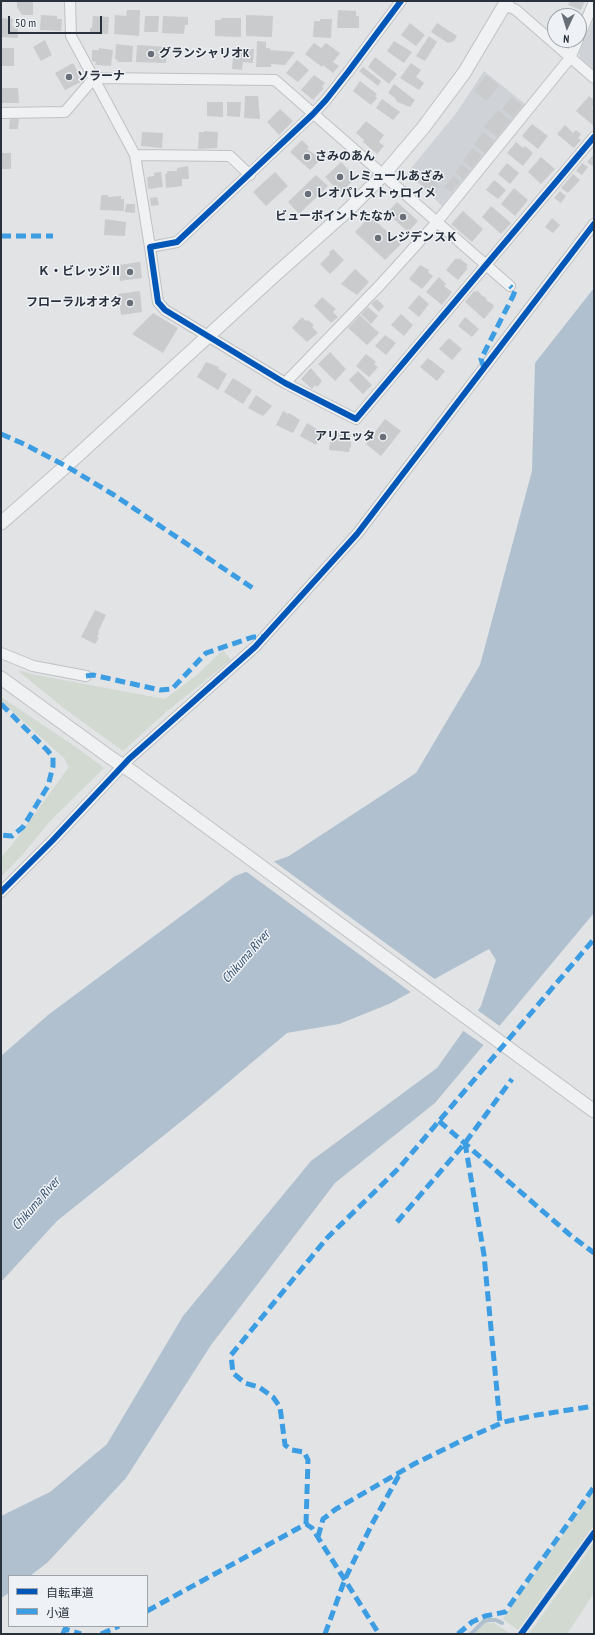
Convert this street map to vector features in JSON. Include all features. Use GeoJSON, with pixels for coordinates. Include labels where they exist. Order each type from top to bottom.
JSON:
{"type":"FeatureCollection","features":[{"type":"Feature","properties":{"kind":"street"},"geometry":{"type":"LineString","coordinates":[[70,1],[71,36],[135,155],[158,302],[165,310],[285,383],[356,419],[594,137]]}},
{"type":"Feature","properties":{"kind":"street"},"geometry":{"type":"LineString","coordinates":[[150,247],[177,242],[250,175],[313,114],[340,83],[401,1]]}},
{"type":"Feature","properties":{"kind":"street"},"geometry":{"type":"LineString","coordinates":[[587,18],[594,2]]}},
{"type":"Feature","properties":{"kind":"street"},"geometry":{"type":"LineString","coordinates":[[1,523],[66,466],[276,274],[348,211],[383,175],[423,128],[464,73],[506,3],[594,78]]}},
{"type":"Feature","properties":{"kind":"street"},"geometry":{"type":"LineString","coordinates":[[285,383],[381,284],[436,222],[570,58],[574,48]]}},
{"type":"Feature","properties":{"kind":"street"},"geometry":{"type":"LineString","coordinates":[[1,113],[65,112],[94,78]]}},
{"type":"Feature","properties":{"kind":"street"},"geometry":{"type":"LineString","coordinates":[[94,78],[275,80],[510,286]]}},
{"type":"Feature","properties":{"kind":"street"},"geometry":{"type":"LineString","coordinates":[[135,155],[230,156],[250,175]]}},
{"type":"Feature","properties":{"kind":"street"},"geometry":{"type":"LineString","coordinates":[[1,892],[123,766],[255,647],[357,534],[594,224]]}},
{"type":"Feature","properties":{"kind":"street"},"geometry":{"type":"LineString","coordinates":[[1,653],[33,666],[86,676]]}},
{"type":"Feature","properties":{"kind":"street"},"geometry":{"type":"LineString","coordinates":[[1,678],[110,758],[134,773],[594,1111]]}},
{"type":"Feature","properties":{"kind":"shaded area"},"geometry":{"type":"Polygon","coordinates":[[[594,19],[594,70],[580,59],[579,53],[581,48],[587,48],[587,35],[594,19]]]}},
{"type":"Feature","properties":{"kind":"shaded area"},"geometry":{"type":"Polygon","coordinates":[[[484,71],[525,104],[442,206],[414,179],[403,178],[457,112],[484,71]]]}},
{"type":"Feature","properties":{"kind":"shaded area"},"geometry":{"type":"Polygon","coordinates":[[[223,650],[231,660],[166,712],[123,751],[65,709],[17,670],[36,675],[165,699],[198,674],[223,650]]]}},
{"type":"Feature","properties":{"kind":"shaded area"},"geometry":{"type":"Polygon","coordinates":[[[1,697],[76,747],[104,768],[51,820],[23,854],[1,877],[1,857],[12,845],[69,767],[64,758],[1,701],[1,697]]]}},
{"type":"Feature","properties":{"kind":"shaded area"},"geometry":{"type":"Polygon","coordinates":[[[594,1491],[594,1525],[518,1630],[503,1619],[594,1491]]]}},
{"type":"Feature","properties":{"kind":"shaded area"},"geometry":{"type":"Polygon","coordinates":[[[594,1542],[594,1593],[567,1634],[529,1634],[594,1542]]]}},
{"type":"Feature","properties":{"kind":"shaded area"},"geometry":{"type":"Polygon","coordinates":[[[484,1623],[494,1623],[511,1634],[467,1634],[484,1623]]]}},
{"type":"Feature","properties":{"kind":"water","name":"Chikuma River"},"geometry":{"type":"Polygon","coordinates":[[[594,288],[594,913],[435,1103],[335,1183],[211,1345],[126,1478],[48,1562],[31,1575],[8,1575],[8,1594],[1,1598],[1,1516],[50,1492],[107,1444],[183,1316],[311,1161],[437,1068],[481,1006],[496,960],[489,949],[389,1004],[339,1024],[287,1033],[193,1112],[57,1221],[1,1282],[1,1056],[48,1015],[235,876],[289,856],[416,773],[480,665],[532,471],[535,363],[594,288]]]}},
{"type":"Feature","properties":{"kind":"pier"},"geometry":{"type":"Polygon","coordinates":[[[272,860],[436,980],[412,993],[244,870],[272,860]]]}},
{"type":"Feature","properties":{"kind":"pier"},"geometry":{"type":"Polygon","coordinates":[[[476,1009],[501,1027],[485,1046],[462,1030],[476,1009]]]}},
{"type":"Feature","properties":{"kind":"building"},"geometry":{"type":"Polygon","coordinates":[[[17,1],[33,1],[33,15],[22,15],[17,7],[17,1]]]}},
{"type":"Feature","properties":{"kind":"building"},"geometry":{"type":"Polygon","coordinates":[[[570,1],[585,1],[582,8],[576,8],[568,5],[570,1]]]}},
{"type":"Feature","properties":{"kind":"building"},"geometry":{"type":"Polygon","coordinates":[[[127,10],[140,10],[139,36],[114,34],[115,15],[126,16],[127,10]]]}},
{"type":"Feature","properties":{"kind":"building"},"geometry":{"type":"Polygon","coordinates":[[[338,10],[356,11],[356,16],[359,16],[359,28],[337,28],[338,10]]]}},
{"type":"Feature","properties":{"kind":"building"},"geometry":{"type":"Polygon","coordinates":[[[41,15],[57,16],[57,19],[62,19],[61,31],[40,30],[41,15]]]}},
{"type":"Feature","properties":{"kind":"building"},"geometry":{"type":"Polygon","coordinates":[[[246,15],[273,16],[272,37],[246,36],[246,15]]]}},
{"type":"Feature","properties":{"kind":"building"},"geometry":{"type":"Polygon","coordinates":[[[93,16],[109,17],[108,34],[90,33],[93,16]]]}},
{"type":"Feature","properties":{"kind":"building"},"geometry":{"type":"Polygon","coordinates":[[[145,16],[159,16],[158,32],[144,32],[145,16]]]}},
{"type":"Feature","properties":{"kind":"building"},"geometry":{"type":"Polygon","coordinates":[[[163,16],[188,17],[188,25],[185,25],[184,34],[162,33],[163,16]]]}},
{"type":"Feature","properties":{"kind":"building"},"geometry":{"type":"Polygon","coordinates":[[[1,18],[13,19],[12,26],[18,27],[18,38],[1,37],[1,18]]]}},
{"type":"Feature","properties":{"kind":"building"},"geometry":{"type":"Polygon","coordinates":[[[222,18],[241,18],[241,37],[215,36],[215,20],[221,20],[222,18]]]}},
{"type":"Feature","properties":{"kind":"building"},"geometry":{"type":"Polygon","coordinates":[[[320,19],[332,19],[331,38],[313,37],[314,21],[320,21],[320,19]]]}},
{"type":"Feature","properties":{"kind":"building"},"geometry":{"type":"Polygon","coordinates":[[[410,23],[425,35],[416,46],[401,35],[410,23]]]}},
{"type":"Feature","properties":{"kind":"building"},"geometry":{"type":"Polygon","coordinates":[[[437,23],[457,36],[454,41],[448,43],[431,32],[437,23]]]}},
{"type":"Feature","properties":{"kind":"building"},"geometry":{"type":"Polygon","coordinates":[[[429,36],[437,42],[425,61],[416,56],[429,36]]]}},
{"type":"Feature","properties":{"kind":"building"},"geometry":{"type":"Polygon","coordinates":[[[45,40],[52,55],[41,61],[33,47],[45,40]]]}},
{"type":"Feature","properties":{"kind":"building"},"geometry":{"type":"Polygon","coordinates":[[[257,41],[266,42],[266,48],[270,48],[270,50],[295,52],[285,65],[271,64],[271,67],[256,67],[257,41]]]}},
{"type":"Feature","properties":{"kind":"building"},"geometry":{"type":"Polygon","coordinates":[[[394,41],[412,52],[404,63],[387,51],[394,41]]]}},
{"type":"Feature","properties":{"kind":"building"},"geometry":{"type":"Polygon","coordinates":[[[314,43],[321,48],[326,43],[340,53],[333,62],[339,66],[333,73],[323,65],[322,67],[305,54],[314,43]]]}},
{"type":"Feature","properties":{"kind":"building"},"geometry":{"type":"Polygon","coordinates":[[[116,44],[133,46],[132,62],[117,62],[118,60],[115,59],[116,44]]]}},
{"type":"Feature","properties":{"kind":"building","name":"グランシャリオK"},"geometry":{"type":"Polygon","coordinates":[[[137,45],[167,47],[166,63],[136,62],[137,45]]]}},
{"type":"Feature","properties":{"kind":"building"},"geometry":{"type":"Polygon","coordinates":[[[1,48],[14,48],[14,66],[1,66],[1,48]]]}},
{"type":"Feature","properties":{"kind":"building"},"geometry":{"type":"Polygon","coordinates":[[[99,48],[113,50],[111,66],[95,65],[96,62],[92,61],[92,50],[99,50],[99,48]]]}},
{"type":"Feature","properties":{"kind":"building"},"geometry":{"type":"Polygon","coordinates":[[[234,48],[254,49],[253,63],[243,62],[242,70],[232,69],[234,48]]]}},
{"type":"Feature","properties":{"kind":"building"},"geometry":{"type":"Polygon","coordinates":[[[375,57],[397,74],[389,84],[368,67],[375,57]]]}},
{"type":"Feature","properties":{"kind":"building"},"geometry":{"type":"Polygon","coordinates":[[[297,60],[309,70],[298,82],[286,73],[297,60]]]}},
{"type":"Feature","properties":{"kind":"building","name":"ソラーナ"},"geometry":{"type":"Polygon","coordinates":[[[73,63],[83,81],[65,90],[55,73],[73,63]]]}},
{"type":"Feature","properties":{"kind":"building"},"geometry":{"type":"Polygon","coordinates":[[[411,63],[421,70],[416,77],[424,83],[419,90],[400,78],[411,63]]]}},
{"type":"Feature","properties":{"kind":"building"},"geometry":{"type":"Polygon","coordinates":[[[363,67],[381,81],[378,86],[359,71],[363,67]]]}},
{"type":"Feature","properties":{"kind":"building"},"geometry":{"type":"Polygon","coordinates":[[[314,75],[325,83],[322,87],[324,88],[313,100],[301,90],[314,75]]]}},
{"type":"Feature","properties":{"kind":"building"},"geometry":{"type":"Polygon","coordinates":[[[486,75],[499,86],[486,101],[474,91],[486,75]]]}},
{"type":"Feature","properties":{"kind":"building"},"geometry":{"type":"Polygon","coordinates":[[[360,81],[377,94],[375,96],[377,98],[371,105],[353,91],[360,81]]]}},
{"type":"Feature","properties":{"kind":"building"},"geometry":{"type":"Polygon","coordinates":[[[394,84],[415,100],[410,107],[397,102],[395,98],[388,93],[394,84]]]}},
{"type":"Feature","properties":{"kind":"building"},"geometry":{"type":"Polygon","coordinates":[[[1,88],[18,88],[19,103],[1,103],[1,88]]]}},
{"type":"Feature","properties":{"kind":"building"},"geometry":{"type":"Polygon","coordinates":[[[245,96],[258,96],[260,119],[244,118],[245,96]]]}},
{"type":"Feature","properties":{"kind":"building"},"geometry":{"type":"Polygon","coordinates":[[[589,96],[594,100],[594,105],[592,108],[594,110],[594,126],[576,111],[589,96]]]}},
{"type":"Feature","properties":{"kind":"building"},"geometry":{"type":"Polygon","coordinates":[[[512,97],[522,105],[513,117],[502,109],[512,97]]]}},
{"type":"Feature","properties":{"kind":"building"},"geometry":{"type":"Polygon","coordinates":[[[382,99],[400,112],[393,120],[376,108],[382,99]]]}},
{"type":"Feature","properties":{"kind":"building"},"geometry":{"type":"Polygon","coordinates":[[[207,102],[223,102],[223,117],[207,116],[207,102]]]}},
{"type":"Feature","properties":{"kind":"building"},"geometry":{"type":"Polygon","coordinates":[[[227,102],[241,102],[240,117],[227,116],[227,102]]]}},
{"type":"Feature","properties":{"kind":"building"},"geometry":{"type":"Polygon","coordinates":[[[280,109],[293,121],[279,135],[267,122],[280,109]]]}},
{"type":"Feature","properties":{"kind":"building"},"geometry":{"type":"Polygon","coordinates":[[[498,110],[510,120],[497,137],[484,127],[498,110]]]}},
{"type":"Feature","properties":{"kind":"building"},"geometry":{"type":"Polygon","coordinates":[[[10,118],[19,119],[18,129],[9,129],[10,118]]]}},
{"type":"Feature","properties":{"kind":"building"},"geometry":{"type":"Polygon","coordinates":[[[366,121],[384,135],[379,142],[384,146],[377,154],[363,142],[364,140],[356,133],[366,121]]]}},
{"type":"Feature","properties":{"kind":"building"},"geometry":{"type":"Polygon","coordinates":[[[532,124],[548,136],[538,149],[522,136],[532,124]]]}},
{"type":"Feature","properties":{"kind":"building"},"geometry":{"type":"Polygon","coordinates":[[[565,125],[573,133],[576,130],[581,134],[578,138],[581,140],[574,148],[557,134],[565,125]]]}},
{"type":"Feature","properties":{"kind":"building"},"geometry":{"type":"Polygon","coordinates":[[[142,132],[163,133],[162,148],[141,146],[142,132]]]}},
{"type":"Feature","properties":{"kind":"building"},"geometry":{"type":"Polygon","coordinates":[[[199,132],[218,132],[217,148],[198,149],[199,132]]]}},
{"type":"Feature","properties":{"kind":"building"},"geometry":{"type":"Polygon","coordinates":[[[483,132],[494,141],[485,153],[474,145],[483,132]]]}},
{"type":"Feature","properties":{"kind":"building","name":"さみのあん"},"geometry":{"type":"Polygon","coordinates":[[[302,140],[309,147],[307,149],[321,159],[310,170],[290,152],[302,140]]]}},
{"type":"Feature","properties":{"kind":"building"},"geometry":{"type":"Polygon","coordinates":[[[516,142],[523,148],[525,146],[533,153],[523,166],[507,153],[516,142]]]}},
{"type":"Feature","properties":{"kind":"building"},"geometry":{"type":"Polygon","coordinates":[[[472,148],[482,155],[472,168],[463,161],[472,148]]]}},
{"type":"Feature","properties":{"kind":"building"},"geometry":{"type":"Polygon","coordinates":[[[1,153],[11,153],[11,169],[1,169],[1,153]]]}},
{"type":"Feature","properties":{"kind":"building"},"geometry":{"type":"Polygon","coordinates":[[[594,154],[594,167],[587,162],[594,154]]]}},
{"type":"Feature","properties":{"kind":"building"},"geometry":{"type":"Polygon","coordinates":[[[541,157],[555,169],[541,184],[528,172],[541,157]]]}},
{"type":"Feature","properties":{"kind":"building","name":"レミュールあざみ"},"geometry":{"type":"Polygon","coordinates":[[[341,162],[356,178],[340,193],[325,177],[341,162]]]}},
{"type":"Feature","properties":{"kind":"building"},"geometry":{"type":"Polygon","coordinates":[[[507,163],[519,173],[510,184],[498,174],[507,163]]]}},
{"type":"Feature","properties":{"kind":"building"},"geometry":{"type":"Polygon","coordinates":[[[582,163],[588,167],[582,175],[576,171],[582,163]]]}},
{"type":"Feature","properties":{"kind":"building"},"geometry":{"type":"Polygon","coordinates":[[[462,164],[470,171],[463,179],[455,172],[462,164]]]}},
{"type":"Feature","properties":{"kind":"building"},"geometry":{"type":"Polygon","coordinates":[[[188,166],[189,179],[182,179],[182,186],[166,188],[165,174],[167,174],[167,171],[177,171],[177,168],[188,166]]]}},
{"type":"Feature","properties":{"kind":"building"},"geometry":{"type":"Polygon","coordinates":[[[422,171],[439,186],[432,194],[415,178],[422,171]]]}},
{"type":"Feature","properties":{"kind":"building"},"geometry":{"type":"Polygon","coordinates":[[[161,172],[163,187],[148,189],[147,177],[154,176],[154,173],[161,172]]]}},
{"type":"Feature","properties":{"kind":"building"},"geometry":{"type":"Polygon","coordinates":[[[275,172],[288,186],[266,206],[253,192],[275,172]]]}},
{"type":"Feature","properties":{"kind":"building"},"geometry":{"type":"Polygon","coordinates":[[[573,174],[580,180],[568,193],[561,188],[573,174]]]}},
{"type":"Feature","properties":{"kind":"building","name":"レオパレストゥロイメ"},"geometry":{"type":"Polygon","coordinates":[[[316,175],[328,186],[299,214],[288,202],[316,175]]]}},
{"type":"Feature","properties":{"kind":"building"},"geometry":{"type":"Polygon","coordinates":[[[453,176],[460,181],[451,192],[445,187],[453,176]]]}},
{"type":"Feature","properties":{"kind":"building"},"geometry":{"type":"Polygon","coordinates":[[[494,180],[506,190],[498,199],[486,190],[494,180]]]}},
{"type":"Feature","properties":{"kind":"building"},"geometry":{"type":"Polygon","coordinates":[[[514,188],[528,200],[515,216],[501,204],[514,188]]]}},
{"type":"Feature","properties":{"kind":"building"},"geometry":{"type":"Polygon","coordinates":[[[560,191],[566,196],[561,203],[554,198],[560,191]]]}},
{"type":"Feature","properties":{"kind":"building"},"geometry":{"type":"Polygon","coordinates":[[[102,195],[108,195],[108,197],[121,196],[121,199],[124,199],[124,211],[100,210],[102,195]]]}},
{"type":"Feature","properties":{"kind":"building"},"geometry":{"type":"Polygon","coordinates":[[[157,197],[159,205],[151,206],[150,198],[157,197]]]}},
{"type":"Feature","properties":{"kind":"building","name":"ビューポイントたなか"},"geometry":{"type":"Polygon","coordinates":[[[397,202],[418,221],[408,232],[387,213],[397,202]]]}},
{"type":"Feature","properties":{"kind":"building"},"geometry":{"type":"Polygon","coordinates":[[[126,204],[135,204],[135,213],[125,212],[126,204]]]}},
{"type":"Feature","properties":{"kind":"building"},"geometry":{"type":"Polygon","coordinates":[[[491,206],[511,223],[501,234],[482,217],[491,206]]]}},
{"type":"Feature","properties":{"kind":"building"},"geometry":{"type":"Polygon","coordinates":[[[463,211],[483,229],[472,242],[451,224],[463,211]]]}},
{"type":"Feature","properties":{"kind":"building","name":"レジデンスＫ"},"geometry":{"type":"Polygon","coordinates":[[[370,216],[401,244],[385,260],[355,232],[370,216]]]}},
{"type":"Feature","properties":{"kind":"building"},"geometry":{"type":"Polygon","coordinates":[[[552,218],[560,225],[553,233],[545,227],[552,218]]]}},
{"type":"Feature","properties":{"kind":"building"},"geometry":{"type":"Polygon","coordinates":[[[105,219],[126,222],[125,236],[104,235],[105,219]]]}},
{"type":"Feature","properties":{"kind":"building"},"geometry":{"type":"Polygon","coordinates":[[[333,249],[344,260],[330,274],[320,264],[333,249]]]}},
{"type":"Feature","properties":{"kind":"building"},"geometry":{"type":"Polygon","coordinates":[[[456,258],[458,260],[459,258],[468,265],[466,267],[468,268],[458,280],[446,270],[456,258]]]}},
{"type":"Feature","properties":{"kind":"building","name":"Ｋ・ビレッジⅡ"},"geometry":{"type":"Polygon","coordinates":[[[140,262],[142,278],[120,281],[118,265],[140,262]]]}},
{"type":"Feature","properties":{"kind":"building"},"geometry":{"type":"Polygon","coordinates":[[[420,265],[429,270],[428,272],[433,276],[422,289],[409,279],[420,265]]]}},
{"type":"Feature","properties":{"kind":"building"},"geometry":{"type":"Polygon","coordinates":[[[355,269],[369,282],[357,295],[341,284],[355,269]]]}},
{"type":"Feature","properties":{"kind":"building"},"geometry":{"type":"Polygon","coordinates":[[[439,277],[446,284],[444,286],[452,292],[442,305],[426,292],[439,277]]]}},
{"type":"Feature","properties":{"kind":"building"},"geometry":{"type":"Polygon","coordinates":[[[477,290],[487,299],[486,300],[494,305],[484,319],[465,302],[474,291],[476,292],[477,290]]]}},
{"type":"Feature","properties":{"kind":"building","name":"フローラルオオタ"},"geometry":{"type":"Polygon","coordinates":[[[140,291],[142,312],[121,315],[118,294],[140,291]]]}},
{"type":"Feature","properties":{"kind":"building"},"geometry":{"type":"Polygon","coordinates":[[[419,295],[429,304],[419,317],[408,308],[419,295]]]}},
{"type":"Feature","properties":{"kind":"building"},"geometry":{"type":"Polygon","coordinates":[[[322,297],[336,309],[333,312],[338,317],[331,323],[314,306],[322,297]]]}},
{"type":"Feature","properties":{"kind":"building"},"geometry":{"type":"Polygon","coordinates":[[[377,299],[384,306],[379,312],[371,304],[377,299]]]}},
{"type":"Feature","properties":{"kind":"building"},"geometry":{"type":"Polygon","coordinates":[[[368,307],[378,316],[371,324],[361,314],[368,307]]]}},
{"type":"Feature","properties":{"kind":"building"},"geometry":{"type":"Polygon","coordinates":[[[153,313],[178,328],[163,353],[132,334],[153,313]]]}},
{"type":"Feature","properties":{"kind":"building"},"geometry":{"type":"Polygon","coordinates":[[[401,314],[413,325],[404,336],[391,325],[401,314]]]}},
{"type":"Feature","properties":{"kind":"building"},"geometry":{"type":"Polygon","coordinates":[[[360,315],[379,333],[367,345],[348,328],[360,315]]]}},
{"type":"Feature","properties":{"kind":"building"},"geometry":{"type":"Polygon","coordinates":[[[302,317],[314,325],[312,327],[318,333],[307,342],[292,328],[302,317]]]}},
{"type":"Feature","properties":{"kind":"building"},"geometry":{"type":"Polygon","coordinates":[[[465,317],[479,329],[472,337],[458,326],[465,317]]]}},
{"type":"Feature","properties":{"kind":"building"},"geometry":{"type":"Polygon","coordinates":[[[385,335],[396,343],[386,355],[375,346],[385,335]]]}},
{"type":"Feature","properties":{"kind":"building"},"geometry":{"type":"Polygon","coordinates":[[[449,338],[462,349],[452,360],[439,349],[449,338]]]}},
{"type":"Feature","properties":{"kind":"building"},"geometry":{"type":"Polygon","coordinates":[[[330,352],[346,369],[335,381],[318,364],[330,352]]]}},
{"type":"Feature","properties":{"kind":"building"},"geometry":{"type":"Polygon","coordinates":[[[366,354],[376,362],[374,364],[378,367],[369,377],[356,366],[366,354]]]}},
{"type":"Feature","properties":{"kind":"building"},"geometry":{"type":"Polygon","coordinates":[[[428,358],[445,371],[437,381],[420,367],[428,358]]]}},
{"type":"Feature","properties":{"kind":"building"},"geometry":{"type":"Polygon","coordinates":[[[206,362],[219,367],[218,369],[227,374],[218,390],[197,377],[206,362]]]}},
{"type":"Feature","properties":{"kind":"building"},"geometry":{"type":"Polygon","coordinates":[[[311,368],[322,381],[317,387],[315,385],[312,389],[301,379],[311,368]]]}},
{"type":"Feature","properties":{"kind":"building"},"geometry":{"type":"Polygon","coordinates":[[[358,371],[372,385],[363,394],[349,380],[358,371]]]}},
{"type":"Feature","properties":{"kind":"building"},"geometry":{"type":"Polygon","coordinates":[[[233,378],[252,390],[243,404],[224,392],[233,378]]]}},
{"type":"Feature","properties":{"kind":"building"},"geometry":{"type":"Polygon","coordinates":[[[256,395],[272,406],[263,416],[248,408],[256,395]]]}},
{"type":"Feature","properties":{"kind":"building"},"geometry":{"type":"Polygon","coordinates":[[[283,411],[300,420],[293,433],[276,425],[283,411]]]}},
{"type":"Feature","properties":{"kind":"building","name":"アリエッタ"},"geometry":{"type":"Polygon","coordinates":[[[385,419],[401,431],[381,456],[366,444],[385,419]]]}},
{"type":"Feature","properties":{"kind":"building"},"geometry":{"type":"Polygon","coordinates":[[[307,423],[322,432],[316,445],[300,436],[307,423]]]}},
{"type":"Feature","properties":{"kind":"building"},"geometry":{"type":"Polygon","coordinates":[[[333,432],[351,434],[351,448],[350,447],[349,452],[329,450],[331,435],[333,435],[333,432]]]}},
{"type":"Feature","properties":{"kind":"building"},"geometry":{"type":"Polygon","coordinates":[[[95,610],[106,615],[98,632],[97,637],[99,638],[95,644],[81,637],[95,610]]]}},
{"type":"Feature","properties":{"kind":"waterway"},"geometry":{"type":"LineString","coordinates":[[471,1634],[484,1621],[496,1620],[502,1623]]}},
{"type":"Feature","properties":{"kind":"marked path"},"geometry":{"type":"LineString","coordinates":[[1,236],[53,236]]}},
{"type":"Feature","properties":{"kind":"marked path"},"geometry":{"type":"LineString","coordinates":[[484,368],[481,359],[515,291],[510,286]]}},
{"type":"Feature","properties":{"kind":"marked path"},"geometry":{"type":"LineString","coordinates":[[1,434],[66,466],[114,495],[254,589]]}},
{"type":"Feature","properties":{"kind":"marked path"},"geometry":{"type":"LineString","coordinates":[[86,676],[93,675],[160,690],[172,689],[206,653],[253,637],[263,637]]}},
{"type":"Feature","properties":{"kind":"marked path"},"geometry":{"type":"LineString","coordinates":[[1,704],[53,757],[53,766],[48,786],[23,827],[12,836],[1,835]]}},
{"type":"Feature","properties":{"kind":"marked path"},"geometry":{"type":"LineString","coordinates":[[306,1524],[308,1460],[304,1452],[292,1450],[285,1445],[280,1407],[273,1397],[259,1387],[245,1383],[233,1373],[231,1355],[327,1238],[399,1168],[594,939]]}},
{"type":"Feature","properties":{"kind":"marked path"},"geometry":{"type":"LineString","coordinates":[[397,1222],[465,1143],[512,1079]]}},
{"type":"Feature","properties":{"kind":"marked path"},"geometry":{"type":"LineString","coordinates":[[439,1121],[569,1234],[594,1253]]}},
{"type":"Feature","properties":{"kind":"marked path"},"geometry":{"type":"LineString","coordinates":[[465,1143],[484,1255],[500,1423]]}},
{"type":"Feature","properties":{"kind":"marked path"},"geometry":{"type":"LineString","coordinates":[[318,1537],[323,1519],[336,1509],[414,1464],[465,1439],[504,1422],[594,1406]]}},
{"type":"Feature","properties":{"kind":"marked path"},"geometry":{"type":"LineString","coordinates":[[325,1634],[345,1579],[372,1524],[398,1477],[403,1473]]}},
{"type":"Feature","properties":{"kind":"marked path"},"geometry":{"type":"LineString","coordinates":[[458,1634],[472,1622],[485,1616],[505,1612],[594,1487]]}},
{"type":"Feature","properties":{"kind":"marked path"},"geometry":{"type":"LineString","coordinates":[[148,1610],[306,1524],[312,1528],[379,1634]]}},
{"type":"Feature","properties":{"kind":"marked path"},"geometry":{"type":"LineString","coordinates":[[101,1634],[117,1627]]}},
{"type":"Feature","properties":{"kind":"marked path"},"geometry":{"type":"LineString","coordinates":[[63,1634],[65,1629],[81,1634]]}},
{"type":"Feature","properties":{"kind":"cycle path"},"geometry":{"type":"LineString","coordinates":[[401,1],[348,72],[313,114],[177,242],[150,247],[158,302],[165,310],[285,383],[356,419],[594,137]]}},
{"type":"Feature","properties":{"kind":"cycle path"},"geometry":{"type":"LineString","coordinates":[[1,892],[52,841],[129,759],[255,647],[357,534],[594,224]]}},
{"type":"Feature","properties":{"kind":"cycle path"},"geometry":{"type":"LineString","coordinates":[[521,1634],[594,1533]]}},
{"type":"Feature","properties":{"kind":"place","name":"グランシャリオK"},"geometry":{"type":"Point","coordinates":[151,54]}},
{"type":"Feature","properties":{"kind":"place","name":"ソラーナ"},"geometry":{"type":"Point","coordinates":[69,77]}},
{"type":"Feature","properties":{"kind":"place","name":"さみのあん"},"geometry":{"type":"Point","coordinates":[307,157]}},
{"type":"Feature","properties":{"kind":"place","name":"レミュールあざみ"},"geometry":{"type":"Point","coordinates":[340,177]}},
{"type":"Feature","properties":{"kind":"place","name":"レオパレストゥロイメ"},"geometry":{"type":"Point","coordinates":[308,194]}},
{"type":"Feature","properties":{"kind":"place","name":"ビューポイントたなか"},"geometry":{"type":"Point","coordinates":[403,217]}},
{"type":"Feature","properties":{"kind":"place","name":"レジデンスＫ"},"geometry":{"type":"Point","coordinates":[378,238]}},
{"type":"Feature","properties":{"kind":"place","name":"Ｋ・ビレッジⅡ"},"geometry":{"type":"Point","coordinates":[130,272]}},
{"type":"Feature","properties":{"kind":"place","name":"フローラルオオタ"},"geometry":{"type":"Point","coordinates":[130,303]}},
{"type":"Feature","properties":{"kind":"place","name":"アリエッタ"},"geometry":{"type":"Point","coordinates":[383,437]}}]}
